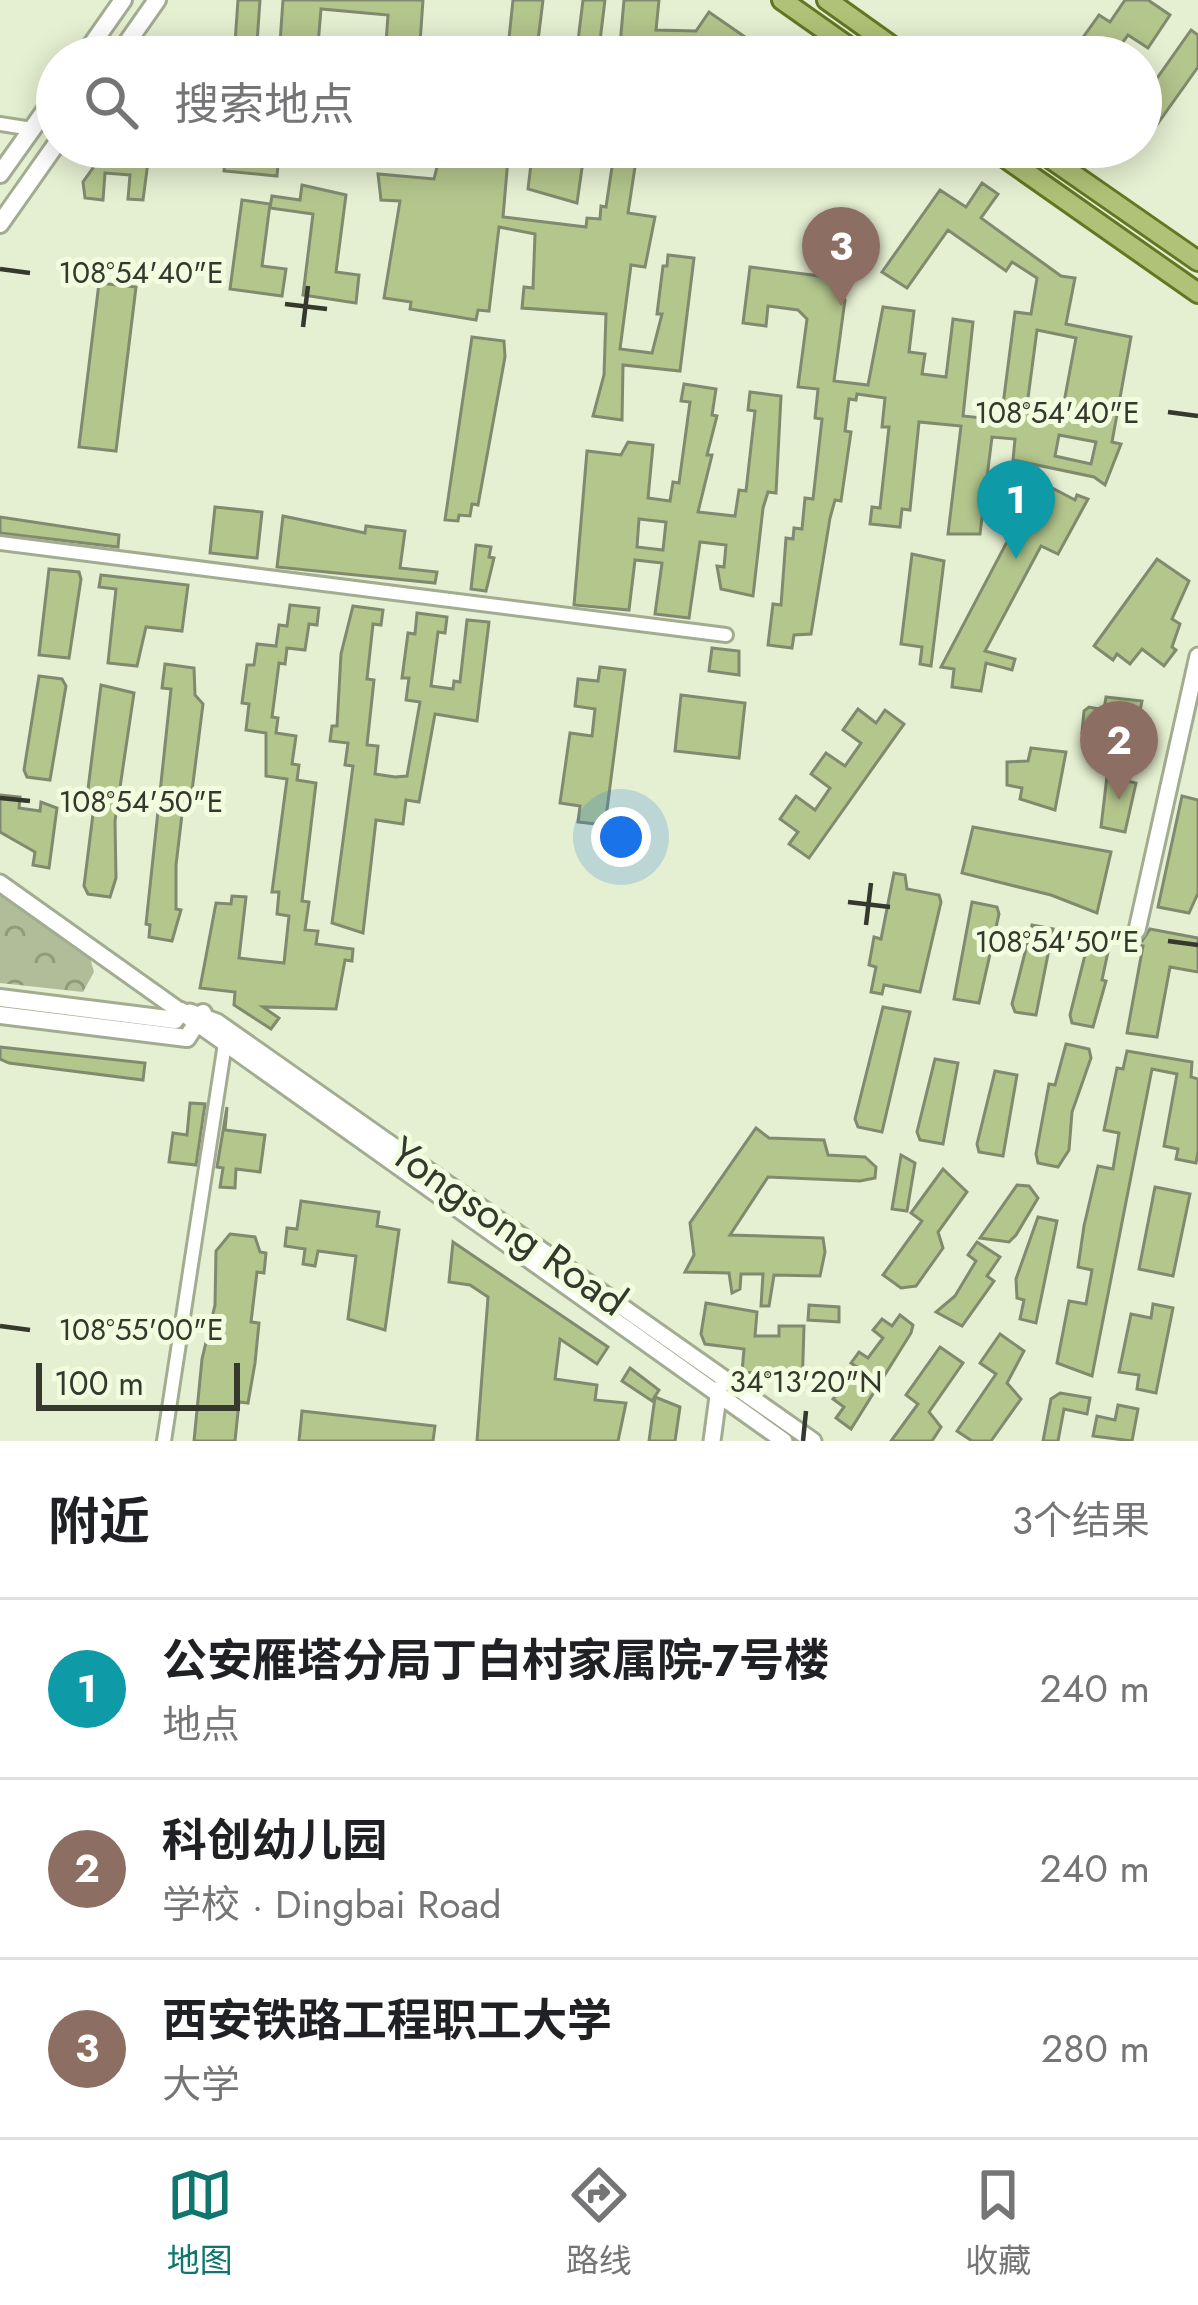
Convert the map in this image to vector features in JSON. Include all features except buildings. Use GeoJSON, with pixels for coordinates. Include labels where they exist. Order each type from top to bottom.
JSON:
{"type":"FeatureCollection","features":[{"type":"Feature","properties":{"kind":"main road"},"geometry":{"type":"LineString","coordinates":[[98,36],[123,0]]}},
{"type":"Feature","properties":{"kind":"main road"},"geometry":{"type":"LineString","coordinates":[[132,36],[157,0]]}},
{"type":"Feature","properties":{"kind":"main road"},"geometry":{"type":"LineString","coordinates":[[782,0],[833,36]]}},
{"type":"Feature","properties":{"kind":"main road"},"geometry":{"type":"LineString","coordinates":[[827,0],[878,36]]}},
{"type":"Feature","properties":{"kind":"main road"},"geometry":{"type":"LineString","coordinates":[[0,174],[36,123]]}},
{"type":"Feature","properties":{"kind":"main road"},"geometry":{"type":"LineString","coordinates":[[0,224],[39,168]]}},
{"type":"Feature","properties":{"kind":"main road"},"geometry":{"type":"LineString","coordinates":[[1020,168],[1198,293]]}},
{"type":"Feature","properties":{"kind":"main road"},"geometry":{"type":"LineString","coordinates":[[1064,168],[1198,261]]}},
{"type":"Feature","properties":{"kind":"main road"},"geometry":{"type":"LineString","coordinates":[[0,998],[175,1020],[181,1011]]}},
{"type":"Feature","properties":{"kind":"main road"},"geometry":{"type":"LineString","coordinates":[[0,1015],[187,1038],[200,1019]]}},
{"type":"Feature","properties":{"kind":"street"},"geometry":{"type":"LineString","coordinates":[[0,124],[32,129]]}},
{"type":"Feature","properties":{"kind":"street"},"geometry":{"type":"LineString","coordinates":[[0,543],[726,635]]}},
{"type":"Feature","properties":{"kind":"street"},"geometry":{"type":"LineString","coordinates":[[1137,930],[1198,656]]}},
{"type":"Feature","properties":{"kind":"street","name":"Yongsong Road"},"geometry":{"type":"LineString","coordinates":[[0,883],[181,1011],[226,1036],[722,1374],[813,1441]]}},
{"type":"Feature","properties":{"kind":"street"},"geometry":{"type":"LineString","coordinates":[[164,1441],[226,1036]]}},
{"type":"Feature","properties":{"kind":"street","name":"Yongsong Road"},"geometry":{"type":"LineString","coordinates":[[226,1036],[784,1441]]}},
{"type":"Feature","properties":{"kind":"street"},"geometry":{"type":"LineString","coordinates":[[712,1441],[722,1374]]}},
{"type":"Feature","properties":{"kind":"green space"},"geometry":{"type":"Polygon","coordinates":[[[0,893],[90,958],[94,972],[83,992],[0,983],[0,893]]]}},
{"type":"Feature","properties":{"kind":"place","name":"西安铁路工程职工大学"},"geometry":{"type":"Point","coordinates":[841,306]}},
{"type":"Feature","properties":{"kind":"place","name":"公安雁塔分局丁白村家属院-7号楼"},"geometry":{"type":"Point","coordinates":[1016,559]}},
{"type":"Feature","properties":{"kind":"place","name":"科创幼儿园"},"geometry":{"type":"Point","coordinates":[1119,800]}}]}
